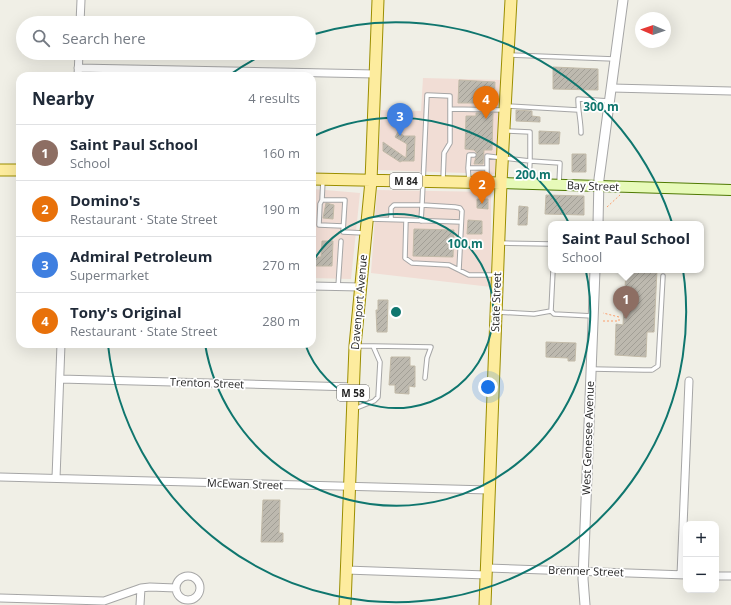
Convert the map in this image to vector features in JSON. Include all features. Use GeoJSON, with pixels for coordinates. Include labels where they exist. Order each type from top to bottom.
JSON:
{"type":"FeatureCollection","features":[{"type":"Feature","properties":{"kind":"main road","name":"Davenport Avenue"},"geometry":{"type":"LineString","coordinates":[[345,605],[355,346],[366,219],[371,181],[378,0]]}},
{"type":"Feature","properties":{"kind":"main road","name":"State Street"},"geometry":{"type":"LineString","coordinates":[[485,605],[498,243],[511,0]]}},
{"type":"Feature","properties":{"kind":"main road"},"geometry":{"type":"LineString","coordinates":[[0,170],[16,170]]}},
{"type":"Feature","properties":{"kind":"main road","name":"Bay Street"},"geometry":{"type":"LineString","coordinates":[[317,179],[731,190]]}},
{"type":"Feature","properties":{"kind":"street"},"geometry":{"type":"LineString","coordinates":[[80,16],[81,0]]}},
{"type":"Feature","properties":{"kind":"street"},"geometry":{"type":"LineString","coordinates":[[598,221],[599,186],[623,0]]}},
{"type":"Feature","properties":{"kind":"street"},"geometry":{"type":"LineString","coordinates":[[78,72],[79,60]]}},
{"type":"Feature","properties":{"kind":"street"},"geometry":{"type":"LineString","coordinates":[[78,68],[276,72]]}},
{"type":"Feature","properties":{"kind":"street"},"geometry":{"type":"LineString","coordinates":[[316,73],[375,74]]}},
{"type":"Feature","properties":{"kind":"street"},"geometry":{"type":"LineString","coordinates":[[612,88],[731,91]]}},
{"type":"Feature","properties":{"kind":"street","name":"West Genesee Avenue"},"geometry":{"type":"LineString","coordinates":[[585,605],[583,571],[596,273]]}},
{"type":"Feature","properties":{"kind":"street"},"geometry":{"type":"LineString","coordinates":[[316,286],[360,287]]}},
{"type":"Feature","properties":{"kind":"street"},"geometry":{"type":"LineString","coordinates":[[56,478],[61,348]]}},
{"type":"Feature","properties":{"kind":"street","name":"Trenton Street"},"geometry":{"type":"LineString","coordinates":[[60,379],[354,387]]}},
{"type":"Feature","properties":{"kind":"street"},"geometry":{"type":"LineString","coordinates":[[684,557],[689,380]]}},
{"type":"Feature","properties":{"kind":"street","name":"McEwan Street"},"geometry":{"type":"LineString","coordinates":[[0,477],[489,490]]}},
{"type":"Feature","properties":{"kind":"street","name":"Brenner Street"},"geometry":{"type":"LineString","coordinates":[[346,570],[486,572],[583,571],[683,575]]}},
{"type":"Feature","properties":{"kind":"street"},"geometry":{"type":"LineString","coordinates":[[719,576],[731,576]]}},
{"type":"Feature","properties":{"kind":"street"},"geometry":{"type":"LineString","coordinates":[[0,598],[59,602],[104,602],[141,588],[176,588]]}},
{"type":"Feature","properties":{"kind":"street"},"geometry":{"type":"LineString","coordinates":[[140,605],[141,588]]}},
{"type":"Feature","properties":{"kind":"lane"},"geometry":{"type":"LineString","coordinates":[[508,55],[615,60]]}},
{"type":"Feature","properties":{"kind":"lane"},"geometry":{"type":"LineString","coordinates":[[421,221],[427,95],[450,96],[450,143],[444,153],[443,182]]}},
{"type":"Feature","properties":{"kind":"lane"},"geometry":{"type":"LineString","coordinates":[[581,133],[581,118],[578,110],[578,99],[610,101]]}},
{"type":"Feature","properties":{"kind":"lane"},"geometry":{"type":"LineString","coordinates":[[450,109],[505,108],[578,110]]}},
{"type":"Feature","properties":{"kind":"lane"},"geometry":{"type":"LineString","coordinates":[[504,131],[530,132],[529,184]]}},
{"type":"Feature","properties":{"kind":"lane"},"geometry":{"type":"LineString","coordinates":[[469,183],[469,155],[474,155]]}},
{"type":"Feature","properties":{"kind":"lane"},"geometry":{"type":"LineString","coordinates":[[486,183],[487,168],[485,156],[530,162],[560,163],[559,185]]}},
{"type":"Feature","properties":{"kind":"lane"},"geometry":{"type":"LineString","coordinates":[[468,168],[487,168]]}},
{"type":"Feature","properties":{"kind":"lane"},"geometry":{"type":"LineString","coordinates":[[317,179],[322,200],[320,204],[319,225],[343,226]]}},
{"type":"Feature","properties":{"kind":"lane"},"geometry":{"type":"LineString","coordinates":[[322,200],[345,200],[343,232],[365,233]]}},
{"type":"Feature","properties":{"kind":"lane"},"geometry":{"type":"LineString","coordinates":[[391,220],[391,208],[394,206],[422,205],[460,208],[462,211],[459,270]]}},
{"type":"Feature","properties":{"kind":"lane"},"geometry":{"type":"LineString","coordinates":[[366,219],[461,222]]}},
{"type":"Feature","properties":{"kind":"lane"},"geometry":{"type":"LineString","coordinates":[[406,220],[404,254],[408,261],[412,263],[449,265],[469,275],[497,275]]}},
{"type":"Feature","properties":{"kind":"lane"},"geometry":{"type":"LineString","coordinates":[[338,287],[341,241]]}},
{"type":"Feature","properties":{"kind":"lane"},"geometry":{"type":"LineString","coordinates":[[498,243],[548,244]]}},
{"type":"Feature","properties":{"kind":"lane"},"geometry":{"type":"LineString","coordinates":[[551,311],[553,273]]}},
{"type":"Feature","properties":{"kind":"lane"},"geometry":{"type":"LineString","coordinates":[[591,370],[652,370],[658,366],[663,276]]}},
{"type":"Feature","properties":{"kind":"lane"},"geometry":{"type":"LineString","coordinates":[[496,312],[534,314],[551,311],[554,314],[593,316]]}},
{"type":"Feature","properties":{"kind":"lane"},"geometry":{"type":"LineString","coordinates":[[355,346],[431,347],[426,358],[425,378]]}},
{"type":"Feature","properties":{"kind":"lane"},"geometry":{"type":"LineString","coordinates":[[353,409],[374,401],[378,397],[380,362],[373,346]]}},
{"type":"Feature","properties":{"kind":"path"},"geometry":{"type":"LineString","coordinates":[[607,207],[620,195]]}},
{"type":"Feature","properties":{"kind":"path"},"geometry":{"type":"LineString","coordinates":[[603,313],[619,317],[619,321],[603,321]]}},
{"type":"Feature","properties":{"kind":"shaded area"},"geometry":{"type":"Polygon","coordinates":[[[423,78],[501,80],[495,174],[378,170],[381,110],[421,111],[423,78]]]}},
{"type":"Feature","properties":{"kind":"shaded area"},"geometry":{"type":"Polygon","coordinates":[[[316,189],[360,193],[351,279],[316,278],[316,189]]]}},
{"type":"Feature","properties":{"kind":"shaded area"},"geometry":{"type":"Polygon","coordinates":[[[377,190],[491,192],[491,287],[371,273],[377,190]]]}},
{"type":"Feature","properties":{"kind":"building"},"geometry":{"type":"Polygon","coordinates":[[[553,67],[598,69],[598,90],[553,89],[553,67]]]}},
{"type":"Feature","properties":{"kind":"building"},"geometry":{"type":"Polygon","coordinates":[[[459,80],[495,82],[494,107],[476,106],[476,103],[458,103],[459,80]]]}},
{"type":"Feature","properties":{"kind":"building"},"geometry":{"type":"Polygon","coordinates":[[[584,103],[595,103],[595,109],[583,110],[584,103]]]}},
{"type":"Feature","properties":{"kind":"building"},"geometry":{"type":"Polygon","coordinates":[[[516,110],[532,111],[532,116],[540,117],[540,122],[516,121],[516,110]]]}},
{"type":"Feature","properties":{"kind":"building"},"geometry":{"type":"Polygon","coordinates":[[[476,113],[493,113],[492,150],[484,150],[483,164],[474,164],[477,153],[474,150],[465,149],[466,116],[476,116],[476,113]]]}},
{"type":"Feature","properties":{"kind":"building"},"geometry":{"type":"Polygon","coordinates":[[[539,131],[560,132],[559,144],[539,144],[539,131]]]}},
{"type":"Feature","properties":{"kind":"building"},"geometry":{"type":"Polygon","coordinates":[[[398,132],[404,136],[415,136],[414,161],[400,162],[383,151],[383,142],[406,158],[407,144],[395,137],[398,132]]]}},
{"type":"Feature","properties":{"kind":"building"},"geometry":{"type":"Polygon","coordinates":[[[572,154],[586,154],[586,172],[572,172],[572,154]]]}},
{"type":"Feature","properties":{"kind":"building"},"geometry":{"type":"Polygon","coordinates":[[[546,195],[584,196],[584,215],[545,214],[546,195]]]}},
{"type":"Feature","properties":{"kind":"building"},"geometry":{"type":"Polygon","coordinates":[[[477,199],[488,199],[488,209],[477,208],[477,199]]]}},
{"type":"Feature","properties":{"kind":"building"},"geometry":{"type":"Polygon","coordinates":[[[326,203],[334,205],[333,219],[323,218],[326,203]]]}},
{"type":"Feature","properties":{"kind":"building"},"geometry":{"type":"Polygon","coordinates":[[[519,206],[528,207],[527,225],[518,225],[519,206]]]}},
{"type":"Feature","properties":{"kind":"building"},"geometry":{"type":"Polygon","coordinates":[[[468,220],[482,221],[482,234],[467,234],[468,220]]]}},
{"type":"Feature","properties":{"kind":"building"},"geometry":{"type":"Polygon","coordinates":[[[414,229],[454,230],[453,257],[413,256],[414,229]]]}},
{"type":"Feature","properties":{"kind":"building"},"geometry":{"type":"Polygon","coordinates":[[[322,241],[333,241],[332,266],[316,266],[316,257],[321,257],[322,241]]]}},
{"type":"Feature","properties":{"kind":"building"},"geometry":{"type":"Polygon","coordinates":[[[626,273],[657,273],[654,332],[647,332],[646,357],[615,355],[616,324],[623,325],[626,273]]]}},
{"type":"Feature","properties":{"kind":"building"},"geometry":{"type":"Polygon","coordinates":[[[378,300],[388,300],[387,332],[377,332],[376,310],[378,310],[378,300]]]}},
{"type":"Feature","properties":{"kind":"building"},"geometry":{"type":"Polygon","coordinates":[[[546,342],[576,343],[575,361],[568,361],[568,358],[546,357],[546,342]]]}},
{"type":"Feature","properties":{"kind":"building"},"geometry":{"type":"Polygon","coordinates":[[[391,357],[410,357],[410,366],[415,366],[415,387],[409,386],[409,394],[395,393],[395,385],[389,385],[391,357]]]}},
{"type":"Feature","properties":{"kind":"building"},"geometry":{"type":"Polygon","coordinates":[[[263,500],[280,500],[279,533],[283,533],[283,542],[261,542],[263,500]]]}},
{"type":"Feature","properties":{"kind":"place","name":"Tony's Original"},"geometry":{"type":"Point","coordinates":[486,119]}},
{"type":"Feature","properties":{"kind":"place","name":"Admiral Petroleum"},"geometry":{"type":"Point","coordinates":[400,136]}},
{"type":"Feature","properties":{"kind":"place","name":"Domino's"},"geometry":{"type":"Point","coordinates":[482,204]}},
{"type":"Feature","properties":{"kind":"place","name":"Saint Paul School"},"geometry":{"type":"Point","coordinates":[626,319]}}]}
